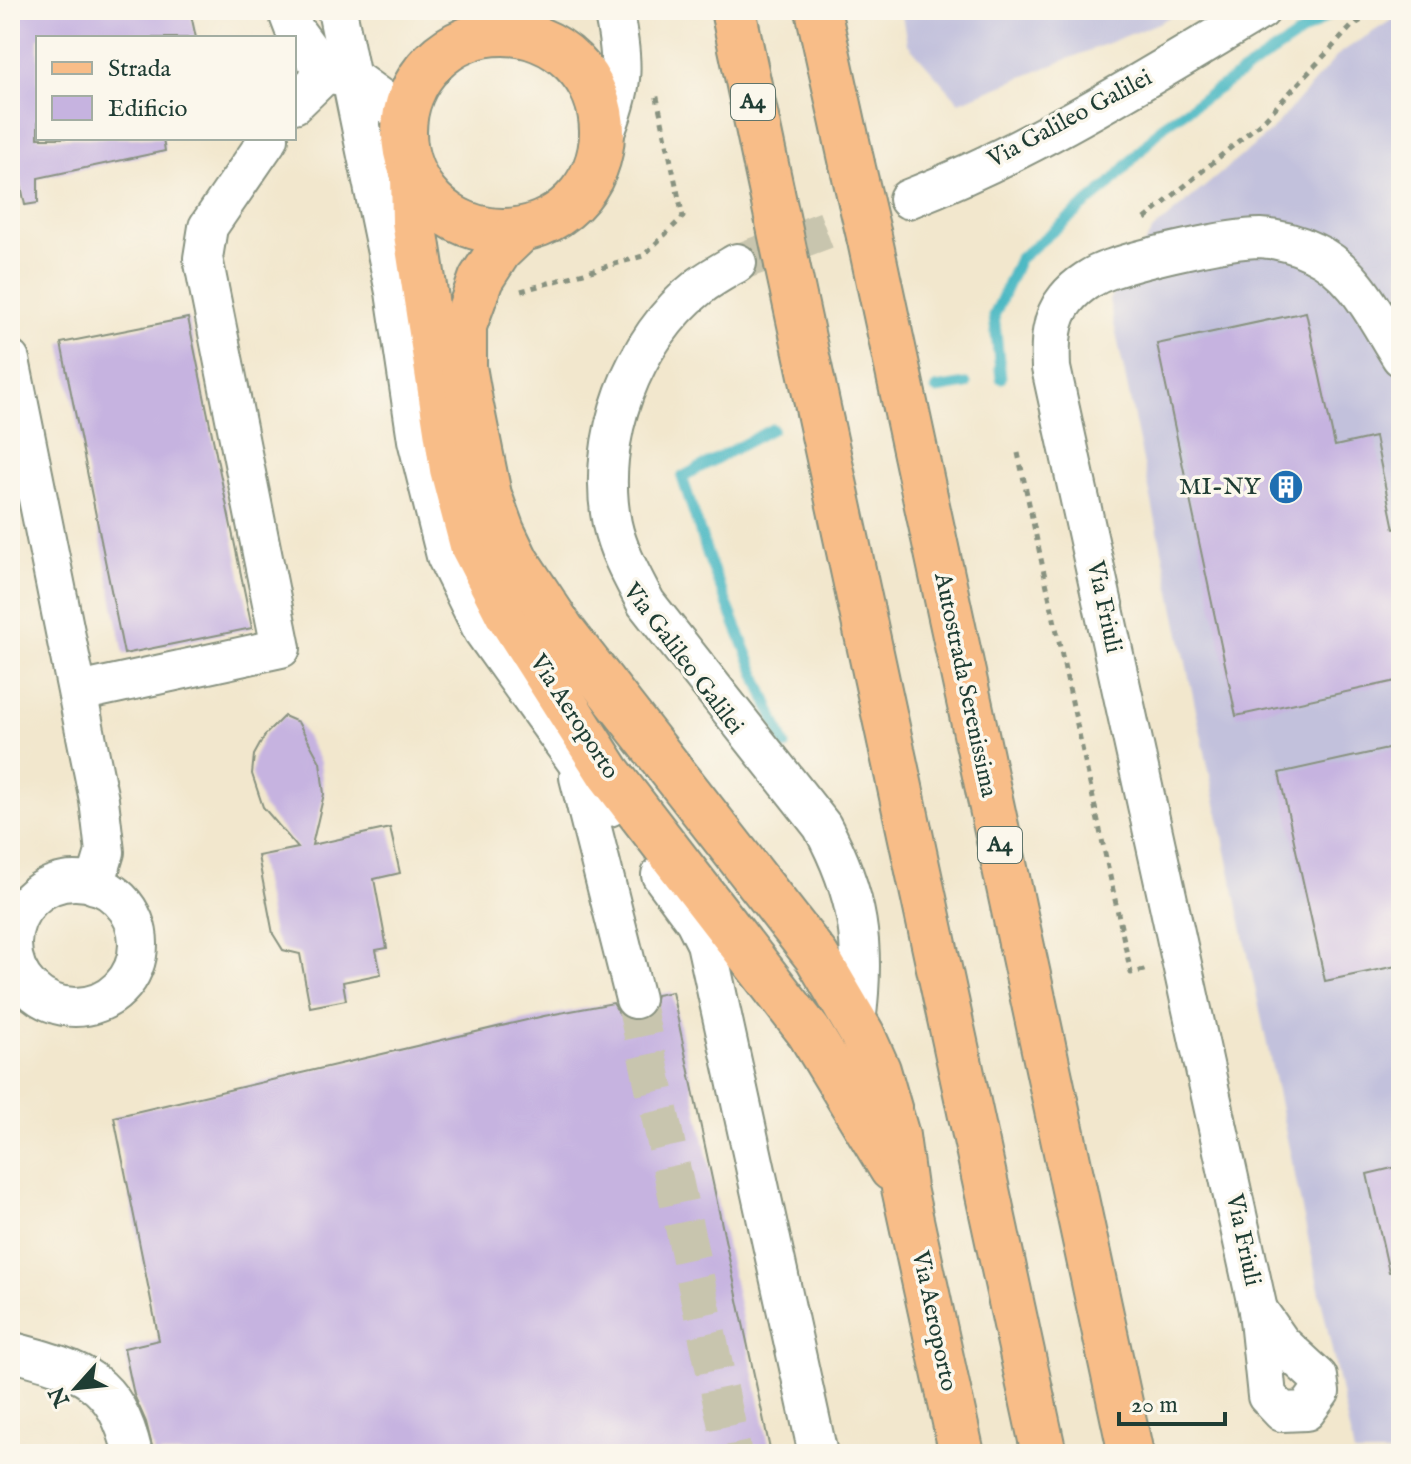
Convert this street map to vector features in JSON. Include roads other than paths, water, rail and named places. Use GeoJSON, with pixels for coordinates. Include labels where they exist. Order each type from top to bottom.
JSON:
{"type":"FeatureCollection","features":[{"type":"Feature","properties":{"kind":"main road","name":"A4"},"geometry":{"type":"LineString","coordinates":[[733,10],[1044,1454]]}},
{"type":"Feature","properties":{"kind":"main road","name":"Autostrada Serenissima"},"geometry":{"type":"LineString","coordinates":[[818,10],[1131,1454]]}},
{"type":"Feature","properties":{"kind":"main road"},"geometry":{"type":"LineString","coordinates":[[486,34],[522,35],[555,48],[582,72],[598,104],[602,140],[599,158],[583,191],[556,216],[521,230],[503,232],[466,224],[435,205],[413,175],[404,139],[405,116],[408,103],[425,71],[452,47],[486,34]]}},
{"type":"Feature","properties":{"kind":"main road","name":"Via Aeroporto"},"geometry":{"type":"LineString","coordinates":[[413,175],[414,221],[452,469],[472,545],[507,613],[609,773],[809,1032],[904,1188]]}},
{"type":"Feature","properties":{"kind":"main road","name":"Via Aeroporto"},"geometry":{"type":"LineString","coordinates":[[521,230],[499,251],[481,279],[464,326],[464,367],[489,495],[517,562],[562,630],[817,957],[852,1015],[878,1070],[890,1107],[904,1188],[962,1454]]}},
{"type":"Feature","properties":{"kind":"street"},"geometry":{"type":"LineString","coordinates":[[337,10],[339,75],[395,292],[417,440],[446,556],[483,631],[576,763],[676,894],[706,943],[818,1454]]}},
{"type":"Feature","properties":{"kind":"street"},"geometry":{"type":"LineString","coordinates":[[602,140],[619,99],[621,65],[613,10]]}},
{"type":"Feature","properties":{"kind":"street","name":"Via Galileo Galilei"},"geometry":{"type":"LineString","coordinates":[[908,199],[1005,155],[1114,98],[1261,10]]}},
{"type":"Feature","properties":{"kind":"street"},"geometry":{"type":"LineString","coordinates":[[291,26],[339,75],[405,116]]}},
{"type":"Feature","properties":{"kind":"street"},"geometry":{"type":"LineString","coordinates":[[296,103],[339,75]]}},
{"type":"Feature","properties":{"kind":"street"},"geometry":{"type":"LineString","coordinates":[[79,692],[281,648],[203,258],[208,227],[268,140]]}},
{"type":"Feature","properties":{"kind":"street","name":"Via Friuli"},"geometry":{"type":"LineString","coordinates":[[1258,1310],[1051,368],[1050,342],[1055,318],[1066,299],[1086,280],[1110,269],[1260,238],[1287,242],[1315,253],[1339,269],[1359,289],[1401,357]]}},
{"type":"Feature","properties":{"kind":"street","name":"Via Galileo Galilei"},"geometry":{"type":"LineString","coordinates":[[737,263],[699,286],[666,320],[641,359],[610,442],[606,480],[613,525],[627,567],[646,603],[822,826],[839,857],[856,906],[860,993],[852,1015]]}},
{"type":"Feature","properties":{"kind":"street"},"geometry":{"type":"LineString","coordinates":[[10,360],[79,692],[105,852],[95,885]]}},
{"type":"Feature","properties":{"kind":"street"},"geometry":{"type":"LineString","coordinates":[[576,763],[635,999]]}},
{"type":"Feature","properties":{"kind":"street"},"geometry":{"type":"LineString","coordinates":[[70,881],[95,885],[116,896],[136,927],[138,947],[134,967],[124,984],[100,1002],[70,1007],[18,989],[13,935],[19,915],[32,898],[49,887],[70,881]]}},
{"type":"Feature","properties":{"kind":"street"},"geometry":{"type":"LineString","coordinates":[[10,1351],[96,1381],[113,1400],[127,1428],[133,1454]]}},
{"type":"Feature","properties":{"kind":"waterway"},"geometry":{"type":"LineString","coordinates":[[1001,378],[994,316],[1019,259],[1108,186],[1164,125],[1336,10]]}},
{"type":"Feature","properties":{"kind":"waterway"},"geometry":{"type":"LineString","coordinates":[[936,389],[966,384]]}},
{"type":"Feature","properties":{"kind":"waterway"},"geometry":{"type":"LineString","coordinates":[[772,429],[682,477],[710,562],[785,746]]}},
{"type":"Feature","properties":{"kind":"tunnel"},"geometry":{"type":"LineString","coordinates":[[737,263],[908,199]]}},
{"type":"Feature","properties":{"kind":"tunnel"},"geometry":{"type":"LineString","coordinates":[[635,999],[733,1454]]}},
{"type":"Feature","properties":{"kind":"place","name":"MI-NY"},"geometry":{"type":"Point","coordinates":[1286,487]}}]}
